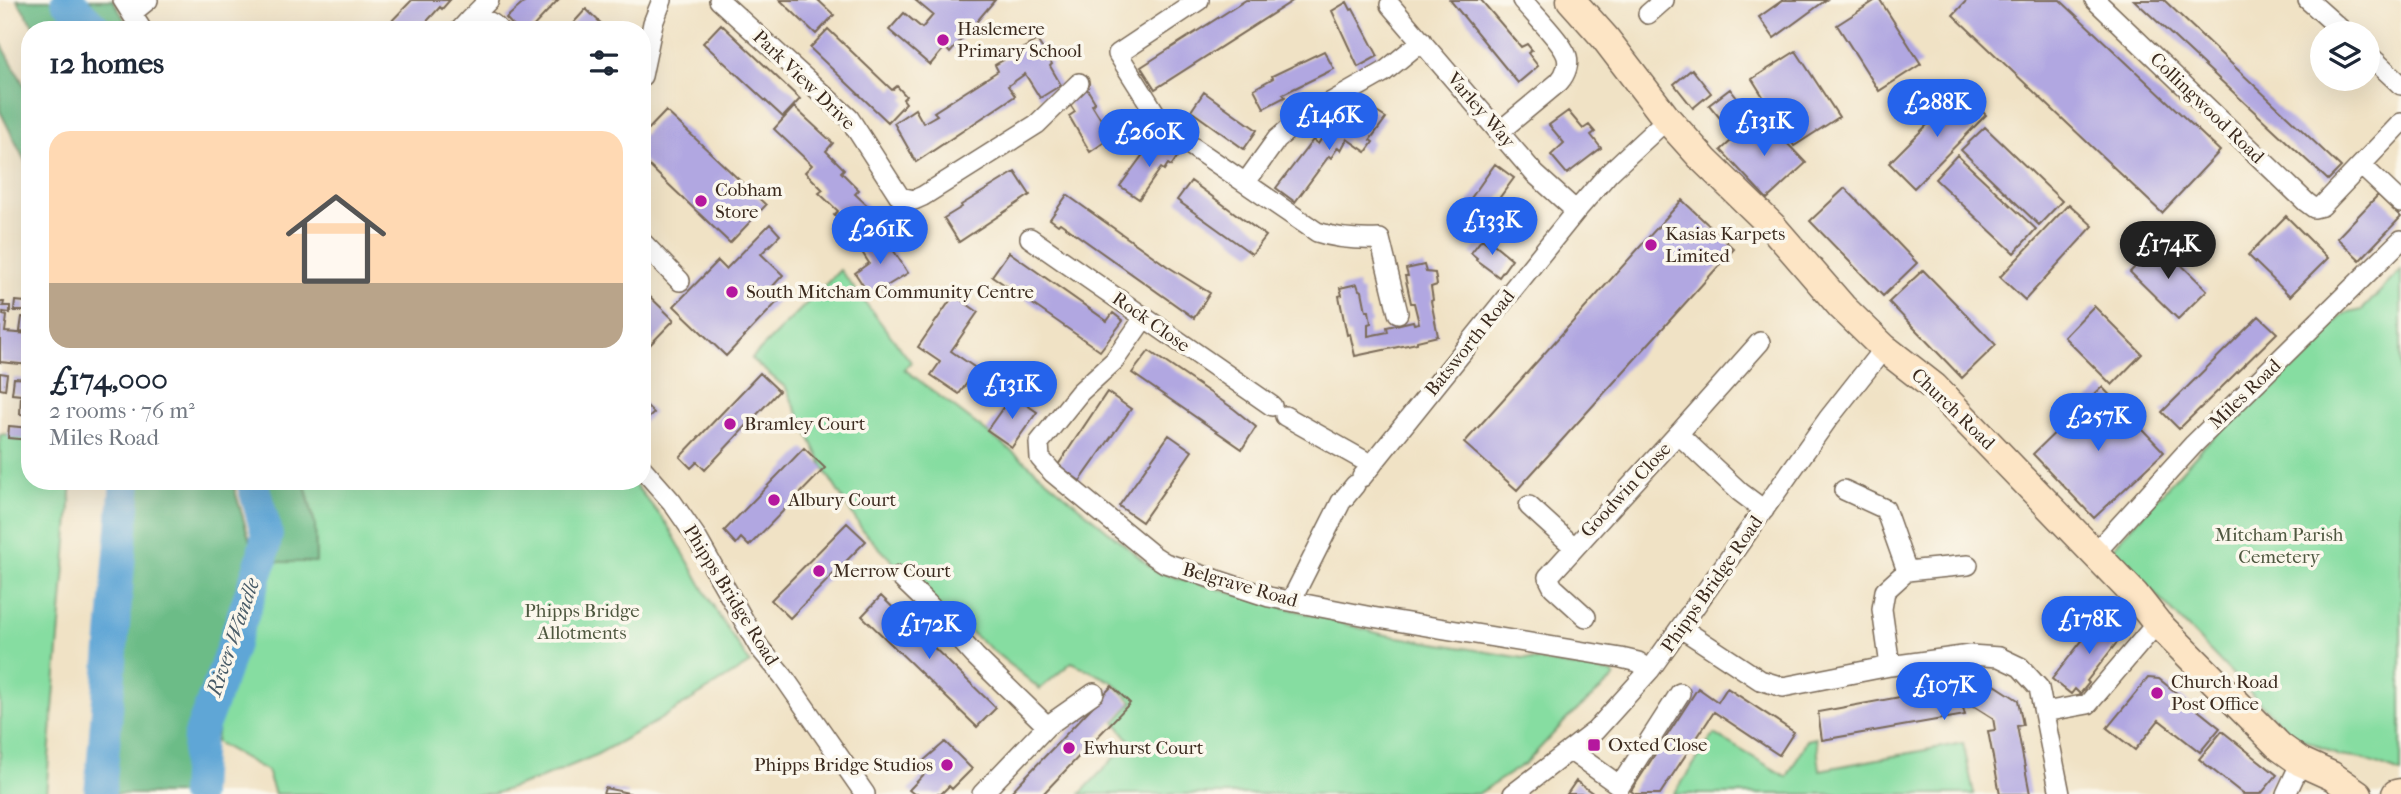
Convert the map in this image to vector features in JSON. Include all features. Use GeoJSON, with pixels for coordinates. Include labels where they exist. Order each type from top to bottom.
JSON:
{"type":"FeatureCollection","features":[{"type":"Feature","properties":{"kind":"street"},"geometry":{"type":"LineString","coordinates":[[132,14],[148,0]]}},
{"type":"Feature","properties":{"kind":"street"},"geometry":{"type":"LineString","coordinates":[[468,21],[489,0]]}},
{"type":"Feature","properties":{"kind":"street"},"geometry":{"type":"LineString","coordinates":[[651,33],[662,0]]}},
{"type":"Feature","properties":{"kind":"street","name":"Park View Drive"},"geometry":{"type":"LineString","coordinates":[[719,0],[849,118],[901,197],[914,200],[923,197],[1037,124],[1079,83]]}},
{"type":"Feature","properties":{"kind":"street"},"geometry":{"type":"LineString","coordinates":[[1164,127],[1118,54],[1199,0]]}},
{"type":"Feature","properties":{"kind":"street"},"geometry":{"type":"LineString","coordinates":[[1500,131],[1559,82],[1568,66],[1566,53],[1522,0]]}},
{"type":"Feature","properties":{"kind":"street","name":"Church Road"},"geometry":{"type":"LineString","coordinates":[[1571,0],[1605,38],[1667,119],[1704,160],[1771,225],[1842,307],[1884,348],[1934,387],[2255,724],[2301,762],[2332,776],[2358,794]]}},
{"type":"Feature","properties":{"kind":"street"},"geometry":{"type":"LineString","coordinates":[[1648,13],[1664,0]]}},
{"type":"Feature","properties":{"kind":"street","name":"Collingwood Road"},"geometry":{"type":"LineString","coordinates":[[2095,0],[2314,208],[2322,206],[2361,165]]}},
{"type":"Feature","properties":{"kind":"street"},"geometry":{"type":"LineString","coordinates":[[2308,0],[2332,21]]}},
{"type":"Feature","properties":{"kind":"street","name":"Varley Way"},"geometry":{"type":"LineString","coordinates":[[1390,5],[1535,174],[1576,211]]}},
{"type":"Feature","properties":{"kind":"street"},"geometry":{"type":"LineString","coordinates":[[1246,182],[1277,139],[1298,121],[1384,72],[1422,41]]}},
{"type":"Feature","properties":{"kind":"street"},"geometry":{"type":"LineString","coordinates":[[2380,65],[2401,85]]}},
{"type":"Feature","properties":{"kind":"street","name":"Batsworth Road"},"geometry":{"type":"LineString","coordinates":[[1291,601],[1340,502],[1576,211],[1609,173],[1667,119]]}},
{"type":"Feature","properties":{"kind":"street"},"geometry":{"type":"LineString","coordinates":[[2401,123],[2361,165],[2401,203]]}},
{"type":"Feature","properties":{"kind":"street"},"geometry":{"type":"LineString","coordinates":[[1184,141],[1317,232],[1332,237],[1380,239],[1398,313]]}},
{"type":"Feature","properties":{"kind":"street","name":"Rock Close"},"geometry":{"type":"LineString","coordinates":[[1030,238],[1278,411],[1363,476]]}},
{"type":"Feature","properties":{"kind":"street","name":"Miles Road"},"geometry":{"type":"LineString","coordinates":[[2095,554],[2194,444],[2401,240]]}},
{"type":"Feature","properties":{"kind":"street"},"geometry":{"type":"LineString","coordinates":[[651,251],[680,281]]}},
{"type":"Feature","properties":{"kind":"street","name":"Belgrave Road"},"geometry":{"type":"LineString","coordinates":[[1144,318],[1114,361],[1080,392],[1039,443],[1040,458],[1053,473],[1154,556],[1166,563],[1269,597],[1622,658],[1638,662],[1650,670]]}},
{"type":"Feature","properties":{"kind":"street","name":"Goodwin Close"},"geometry":{"type":"LineString","coordinates":[[1586,617],[1553,587],[1548,577],[1760,342]]}},
{"type":"Feature","properties":{"kind":"street","name":"Phipps Bridge Road"},"geometry":{"type":"LineString","coordinates":[[1517,793],[1610,716],[1650,670],[1828,419],[1884,348]]}},
{"type":"Feature","properties":{"kind":"street","name":"Goodwin Close"},"geometry":{"type":"LineString","coordinates":[[1678,434],[1740,492],[1764,510]]}},
{"type":"Feature","properties":{"kind":"street","name":"Phipps Bridge Road"},"geometry":{"type":"LineString","coordinates":[[651,478],[695,535],[759,647],[783,676],[865,794]]}},
{"type":"Feature","properties":{"kind":"street"},"geometry":{"type":"LineString","coordinates":[[1844,490],[1885,509],[1907,571]]}},
{"type":"Feature","properties":{"kind":"street","name":"Goodwin Close"},"geometry":{"type":"LineString","coordinates":[[1529,506],[1574,547]]}},
{"type":"Feature","properties":{"kind":"street"},"geometry":{"type":"LineString","coordinates":[[1890,666],[1882,609],[1885,591],[1907,571],[1968,565]]}},
{"type":"Feature","properties":{"kind":"street"},"geometry":{"type":"LineString","coordinates":[[899,576],[1047,726]]}},
{"type":"Feature","properties":{"kind":"street"},"geometry":{"type":"LineString","coordinates":[[2044,712],[2088,704],[2157,623]]}},
{"type":"Feature","properties":{"kind":"street"},"geometry":{"type":"LineString","coordinates":[[1681,628],[1760,680],[1783,687],[1890,666],[1970,655],[1999,657],[2020,667],[2039,688],[2060,794]]}},
{"type":"Feature","properties":{"kind":"street"},"geometry":{"type":"LineString","coordinates":[[1571,751],[1620,786],[1680,692]]}},
{"type":"Feature","properties":{"kind":"street"},"geometry":{"type":"LineString","coordinates":[[982,794],[1047,726],[1094,693]]}},
{"type":"Feature","properties":{"kind":"street"},"geometry":{"type":"LineString","coordinates":[[2286,794],[2301,762]]}},
{"type":"Feature","properties":{"kind":"green space"},"geometry":{"type":"Polygon","coordinates":[[[17,0],[113,0],[126,21],[30,21],[17,0]]]}},
{"type":"Feature","properties":{"kind":"green space"},"geometry":{"type":"Polygon","coordinates":[[[0,41],[21,80],[21,153],[0,111],[0,41]]]}},
{"type":"Feature","properties":{"kind":"green space"},"geometry":{"type":"Polygon","coordinates":[[[840,270],[911,362],[904,369],[1022,459],[1157,572],[1381,634],[1612,673],[1615,677],[1567,719],[1526,763],[1478,794],[1080,794],[1130,741],[1115,722],[1133,702],[1111,681],[1072,662],[1040,689],[927,597],[863,531],[827,474],[786,388],[751,359],[840,270]]]}},
{"type":"Feature","properties":{"kind":"green space","name":"Mitcham Parish Cemetery"},"geometry":{"type":"Polygon","coordinates":[[[2401,270],[2401,773],[2363,759],[2339,756],[2287,731],[2112,549],[2202,448],[2344,314],[2362,310],[2401,270]]]}},
{"type":"Feature","properties":{"kind":"green space"},"geometry":{"type":"Polygon","coordinates":[[[0,434],[21,436],[21,490],[71,490],[46,794],[0,794],[0,434]]]}},
{"type":"Feature","properties":{"kind":"green space"},"geometry":{"type":"Polygon","coordinates":[[[136,490],[235,490],[252,548],[199,706],[185,794],[112,794],[136,490]]]}},
{"type":"Feature","properties":{"kind":"green space"},"geometry":{"type":"Polygon","coordinates":[[[267,490],[306,490],[315,525],[316,562],[275,562],[276,534],[267,490]]]}},
{"type":"Feature","properties":{"kind":"green space","name":"Phipps Bridge Allotments"},"geometry":{"type":"Polygon","coordinates":[[[306,490],[639,490],[667,524],[719,616],[750,663],[656,722],[594,756],[539,779],[493,794],[275,794],[267,771],[216,742],[218,726],[275,562],[316,562],[315,525],[306,490]]]}},
{"type":"Feature","properties":{"kind":"green space"},"geometry":{"type":"Polygon","coordinates":[[[1714,734],[1787,777],[1807,740],[1816,738],[1820,770],[1963,743],[1974,794],[1674,794],[1714,734]]]}},
{"type":"Feature","properties":{"kind":"building"},"geometry":{"type":"Polygon","coordinates":[[[412,0],[450,0],[427,21],[392,21],[412,0]]]}},
{"type":"Feature","properties":{"kind":"building"},"geometry":{"type":"Polygon","coordinates":[[[527,0],[558,0],[538,21],[509,21],[506,18],[527,0]]]}},
{"type":"Feature","properties":{"kind":"building"},"geometry":{"type":"Polygon","coordinates":[[[780,0],[818,0],[834,15],[816,34],[780,0]]]}},
{"type":"Feature","properties":{"kind":"building","name":"Haslemere Primary School"},"geometry":{"type":"Polygon","coordinates":[[[915,0],[995,0],[950,53],[945,47],[930,65],[889,30],[904,13],[922,28],[933,15],[915,0]]]}},
{"type":"Feature","properties":{"kind":"building"},"geometry":{"type":"Polygon","coordinates":[[[1246,0],[1294,0],[1155,89],[1141,67],[1246,0]]]}},
{"type":"Feature","properties":{"kind":"building"},"geometry":{"type":"Polygon","coordinates":[[[1450,0],[1481,0],[1521,47],[1527,44],[1532,50],[1528,53],[1538,66],[1518,83],[1450,0]]]}},
{"type":"Feature","properties":{"kind":"building"},"geometry":{"type":"Polygon","coordinates":[[[1783,0],[1826,0],[1774,38],[1759,17],[1783,0]]]}},
{"type":"Feature","properties":{"kind":"building"},"geometry":{"type":"Polygon","coordinates":[[[1880,0],[1921,64],[1879,91],[1837,25],[1880,0]]]}},
{"type":"Feature","properties":{"kind":"building"},"geometry":{"type":"Polygon","coordinates":[[[1967,0],[2060,0],[2220,151],[2162,213],[1953,15],[1967,0]]]}},
{"type":"Feature","properties":{"kind":"building"},"geometry":{"type":"Polygon","coordinates":[[[2134,0],[2164,0],[2341,167],[2328,180],[2134,0]]]}},
{"type":"Feature","properties":{"kind":"building"},"geometry":{"type":"Polygon","coordinates":[[[1347,2],[1378,56],[1358,67],[1332,11],[1347,2]]]}},
{"type":"Feature","properties":{"kind":"building"},"geometry":{"type":"Polygon","coordinates":[[[586,9],[599,21],[575,21],[586,9]]]}},
{"type":"Feature","properties":{"kind":"building"},"geometry":{"type":"Polygon","coordinates":[[[721,24],[800,99],[783,117],[703,43],[721,24]]]}},
{"type":"Feature","properties":{"kind":"building"},"geometry":{"type":"Polygon","coordinates":[[[828,29],[892,90],[897,86],[906,96],[903,99],[906,103],[888,122],[810,48],[828,29]]]}},
{"type":"Feature","properties":{"kind":"building"},"geometry":{"type":"Polygon","coordinates":[[[1037,40],[1061,85],[1040,98],[1025,74],[1008,86],[1015,96],[916,162],[894,123],[915,109],[923,123],[937,115],[934,112],[998,71],[995,65],[1037,40]]]}},
{"type":"Feature","properties":{"kind":"building"},"geometry":{"type":"Polygon","coordinates":[[[1324,51],[1334,69],[1283,94],[1285,97],[1264,108],[1254,89],[1273,78],[1272,76],[1324,51]]]}},
{"type":"Feature","properties":{"kind":"building"},"geometry":{"type":"Polygon","coordinates":[[[1796,51],[1839,117],[1794,146],[1752,79],[1796,51]]]}},
{"type":"Feature","properties":{"kind":"building"},"geometry":{"type":"Polygon","coordinates":[[[1692,69],[1711,93],[1693,108],[1674,84],[1692,69]]]}},
{"type":"Feature","properties":{"kind":"building"},"geometry":{"type":"Polygon","coordinates":[[[1086,87],[1095,102],[1092,105],[1112,137],[1090,152],[1069,116],[1075,112],[1067,100],[1086,87]]]}},
{"type":"Feature","properties":{"kind":"building"},"geometry":{"type":"Polygon","coordinates":[[[1730,89],[1744,107],[1724,123],[1709,105],[1730,89]]]}},
{"type":"Feature","properties":{"kind":"building"},"geometry":{"type":"Polygon","coordinates":[[[1961,91],[1986,115],[1914,188],[1889,163],[1961,91]]]}},
{"type":"Feature","properties":{"kind":"building"},"geometry":{"type":"Polygon","coordinates":[[[1204,92],[1257,130],[1244,149],[1191,111],[1204,92]]]}},
{"type":"Feature","properties":{"kind":"building"},"geometry":{"type":"Polygon","coordinates":[[[1367,106],[1386,118],[1370,140],[1373,142],[1366,152],[1347,139],[1341,150],[1338,147],[1331,158],[1329,156],[1295,202],[1276,188],[1313,140],[1318,144],[1326,132],[1329,134],[1334,128],[1342,134],[1350,124],[1352,126],[1367,106]]]}},
{"type":"Feature","properties":{"kind":"building"},"geometry":{"type":"Polygon","coordinates":[[[794,107],[833,143],[826,151],[844,169],[841,172],[859,190],[855,194],[885,222],[865,244],[834,215],[838,211],[819,193],[823,190],[805,172],[812,165],[774,129],[794,107]]]}},
{"type":"Feature","properties":{"kind":"building"},"geometry":{"type":"Polygon","coordinates":[[[666,111],[766,205],[730,243],[651,168],[651,127],[666,111]]]}},
{"type":"Feature","properties":{"kind":"building"},"geometry":{"type":"Polygon","coordinates":[[[1568,111],[1583,129],[1589,125],[1595,132],[1591,135],[1601,148],[1567,174],[1551,155],[1564,143],[1549,125],[1568,111]]]}},
{"type":"Feature","properties":{"kind":"building"},"geometry":{"type":"Polygon","coordinates":[[[1764,119],[1806,163],[1767,199],[1721,150],[1742,131],[1747,136],[1764,119]]]}},
{"type":"Feature","properties":{"kind":"building"},"geometry":{"type":"Polygon","coordinates":[[[1985,127],[2062,201],[2039,225],[1961,150],[1985,127]]]}},
{"type":"Feature","properties":{"kind":"building"},"geometry":{"type":"Polygon","coordinates":[[[1161,140],[1180,153],[1171,166],[1168,164],[1164,170],[1161,168],[1139,199],[1120,186],[1147,149],[1152,153],[1161,140]]]}},
{"type":"Feature","properties":{"kind":"building"},"geometry":{"type":"Polygon","coordinates":[[[1957,155],[2036,229],[2014,253],[1935,179],[1957,155]]]}},
{"type":"Feature","properties":{"kind":"building"},"geometry":{"type":"Polygon","coordinates":[[[1495,164],[1514,178],[1473,234],[1455,221],[1495,164]]]}},
{"type":"Feature","properties":{"kind":"building"},"geometry":{"type":"Polygon","coordinates":[[[1015,172],[1030,195],[959,242],[944,218],[1015,172]]]}},
{"type":"Feature","properties":{"kind":"building"},"geometry":{"type":"Polygon","coordinates":[[[1191,181],[1266,236],[1252,254],[1177,200],[1191,181]]]}},
{"type":"Feature","properties":{"kind":"building"},"geometry":{"type":"Polygon","coordinates":[[[1845,188],[1917,263],[1883,296],[1810,221],[1845,188]]]}},
{"type":"Feature","properties":{"kind":"building"},"geometry":{"type":"Polygon","coordinates":[[[1067,195],[1210,293],[1194,318],[1060,223],[1058,225],[1050,219],[1067,195]]]}},
{"type":"Feature","properties":{"kind":"building"},"geometry":{"type":"Polygon","coordinates":[[[2378,195],[2401,217],[2360,260],[2337,238],[2378,195]]]}},
{"type":"Feature","properties":{"kind":"building"},"geometry":{"type":"Polygon","coordinates":[[[1682,200],[1734,249],[1517,490],[1464,443],[1682,200]]]}},
{"type":"Feature","properties":{"kind":"building"},"geometry":{"type":"Polygon","coordinates":[[[2069,204],[2093,226],[2025,300],[2000,277],[2069,204]]]}},
{"type":"Feature","properties":{"kind":"building"},"geometry":{"type":"Polygon","coordinates":[[[2286,216],[2328,258],[2290,296],[2248,255],[2286,216]]]}},
{"type":"Feature","properties":{"kind":"building","name":"South Mitcham Community Centre"},"geometry":{"type":"Polygon","coordinates":[[[770,224],[780,235],[761,254],[783,275],[772,287],[782,297],[726,356],[674,306],[718,261],[726,269],[770,224]]]}},
{"type":"Feature","properties":{"kind":"building"},"geometry":{"type":"Polygon","coordinates":[[[883,234],[908,273],[870,296],[855,273],[869,263],[860,249],[883,234]]]}},
{"type":"Feature","properties":{"kind":"building"},"geometry":{"type":"Polygon","coordinates":[[[1482,239],[1488,244],[1490,241],[1512,259],[1499,277],[1471,253],[1482,239]]]}},
{"type":"Feature","properties":{"kind":"building"},"geometry":{"type":"Polygon","coordinates":[[[2159,243],[2207,290],[2178,319],[2130,272],[2159,243]]]}},
{"type":"Feature","properties":{"kind":"building"},"geometry":{"type":"Polygon","coordinates":[[[1009,252],[1107,321],[1113,313],[1123,321],[1100,351],[992,276],[1009,252]]]}},
{"type":"Feature","properties":{"kind":"building"},"geometry":{"type":"Polygon","coordinates":[[[1424,265],[1426,272],[1435,273],[1437,285],[1431,287],[1431,301],[1438,336],[1355,356],[1350,334],[1347,335],[1339,296],[1342,295],[1340,288],[1357,284],[1362,291],[1371,323],[1368,324],[1368,336],[1388,332],[1387,327],[1413,321],[1414,324],[1419,323],[1405,276],[1408,276],[1406,269],[1424,265]]]}},
{"type":"Feature","properties":{"kind":"building"},"geometry":{"type":"Polygon","coordinates":[[[1923,270],[1996,345],[1962,378],[1889,302],[1923,270]]]}},
{"type":"Feature","properties":{"kind":"building"},"geometry":{"type":"Polygon","coordinates":[[[954,295],[978,312],[951,351],[977,369],[959,394],[931,375],[940,362],[918,347],[954,295]]]}},
{"type":"Feature","properties":{"kind":"building"},"geometry":{"type":"Polygon","coordinates":[[[651,298],[674,320],[651,344],[651,298]]]}},
{"type":"Feature","properties":{"kind":"building"},"geometry":{"type":"Polygon","coordinates":[[[15,301],[21,302],[21,311],[14,311],[15,301]]]}},
{"type":"Feature","properties":{"kind":"building"},"geometry":{"type":"Polygon","coordinates":[[[0,302],[4,302],[3,306],[10,306],[10,313],[3,312],[3,315],[7,316],[5,332],[21,333],[21,364],[0,362],[0,302]]]}},
{"type":"Feature","properties":{"kind":"building"},"geometry":{"type":"Polygon","coordinates":[[[2094,306],[2142,354],[2112,385],[2064,337],[2094,306]]]}},
{"type":"Feature","properties":{"kind":"building"},"geometry":{"type":"Polygon","coordinates":[[[2259,316],[2277,333],[2179,429],[2162,412],[2259,316]]]}},
{"type":"Feature","properties":{"kind":"building"},"geometry":{"type":"Polygon","coordinates":[[[1149,351],[1256,427],[1242,449],[1132,373],[1149,351]]]}},
{"type":"Feature","properties":{"kind":"building"},"geometry":{"type":"Polygon","coordinates":[[[0,373],[7,374],[5,390],[0,389],[0,373]]]}},
{"type":"Feature","properties":{"kind":"building","name":"Bramley Court"},"geometry":{"type":"Polygon","coordinates":[[[760,373],[779,391],[705,470],[697,462],[691,468],[680,457],[760,373]]]}},
{"type":"Feature","properties":{"kind":"building"},"geometry":{"type":"Polygon","coordinates":[[[14,378],[21,378],[21,395],[12,394],[14,378]]]}},
{"type":"Feature","properties":{"kind":"building"},"geometry":{"type":"Polygon","coordinates":[[[2102,387],[2164,452],[2094,518],[2033,454],[2102,387]]]}},
{"type":"Feature","properties":{"kind":"building"},"geometry":{"type":"Polygon","coordinates":[[[1107,392],[1131,409],[1080,481],[1058,465],[1107,392]]]}},
{"type":"Feature","properties":{"kind":"building"},"geometry":{"type":"Polygon","coordinates":[[[1012,395],[1037,412],[1012,447],[987,430],[1012,395]]]}},
{"type":"Feature","properties":{"kind":"building"},"geometry":{"type":"Polygon","coordinates":[[[9,426],[21,427],[21,439],[8,438],[9,426]]]}},
{"type":"Feature","properties":{"kind":"building"},"geometry":{"type":"Polygon","coordinates":[[[1169,435],[1192,451],[1142,522],[1119,506],[1169,435]]]}},
{"type":"Feature","properties":{"kind":"building","name":"Albury Court"},"geometry":{"type":"Polygon","coordinates":[[[804,448],[825,468],[749,546],[741,538],[736,544],[724,531],[804,448]]]}},
{"type":"Feature","properties":{"kind":"building","name":"Merrow Court"},"geometry":{"type":"Polygon","coordinates":[[[847,523],[866,541],[790,618],[771,600],[847,523]]]}},
{"type":"Feature","properties":{"kind":"building"},"geometry":{"type":"Polygon","coordinates":[[[881,596],[996,708],[977,727],[862,616],[881,596]]]}},
{"type":"Feature","properties":{"kind":"building"},"geometry":{"type":"Polygon","coordinates":[[[2103,614],[2125,632],[2080,694],[2075,689],[2071,694],[2052,679],[2103,614]]]}},
{"type":"Feature","properties":{"kind":"building"},"geometry":{"type":"Polygon","coordinates":[[[1981,676],[2018,700],[2023,725],[2017,726],[2030,794],[2000,794],[1988,731],[1995,730],[1993,718],[1974,706],[1963,708],[1965,715],[1822,740],[1818,712],[1960,686],[1958,680],[1981,676]]]}},
{"type":"Feature","properties":{"kind":"building"},"geometry":{"type":"Polygon","coordinates":[[[2148,678],[2159,679],[2220,728],[2200,752],[2159,720],[2135,750],[2107,728],[2148,678]]]}},
{"type":"Feature","properties":{"kind":"building","name":"Ewhurst Court"},"geometry":{"type":"Polygon","coordinates":[[[1112,686],[1130,703],[1043,794],[1009,794],[1112,686]]]}},
{"type":"Feature","properties":{"kind":"building"},"geometry":{"type":"Polygon","coordinates":[[[1698,688],[1718,702],[1727,688],[1794,732],[1779,755],[1714,712],[1660,794],[1635,794],[1631,791],[1698,688]]]}},
{"type":"Feature","properties":{"kind":"building"},"geometry":{"type":"Polygon","coordinates":[[[2222,731],[2277,775],[2261,794],[2243,794],[2199,759],[2222,731]]]}},
{"type":"Feature","properties":{"kind":"building","name":"Phipps Bridge Studios"},"geometry":{"type":"Polygon","coordinates":[[[945,742],[972,769],[952,789],[949,786],[941,794],[914,794],[909,790],[929,769],[922,762],[945,742]]]}},
{"type":"Feature","properties":{"kind":"building"},"geometry":{"type":"Polygon","coordinates":[[[1576,781],[1594,794],[1567,794],[1576,781]]]}},
{"type":"Feature","properties":{"kind":"building"},"geometry":{"type":"Polygon","coordinates":[[[605,788],[629,793],[603,794],[605,788]]]}},
{"type":"Feature","properties":{"kind":"waterway","name":"River Wandle"},"geometry":{"type":"LineString","coordinates":[[67,0],[88,21]]}},
{"type":"Feature","properties":{"kind":"waterway","name":"River Wandle"},"geometry":{"type":"LineString","coordinates":[[100,794],[125,490]]}},
{"type":"Feature","properties":{"kind":"waterway","name":"River Wandle"},"geometry":{"type":"LineString","coordinates":[[196,794],[199,736],[262,559],[267,534],[255,490]]}},
{"type":"Feature","properties":{"kind":"place","name":"Haslemere Primary School"},"geometry":{"type":"Point","coordinates":[943,40]}},
{"type":"Feature","properties":{"kind":"place","name":"Cobham Store"},"geometry":{"type":"Point","coordinates":[701,201]}},
{"type":"Feature","properties":{"kind":"place","name":"Kasias Karpets Limited"},"geometry":{"type":"Point","coordinates":[1651,245]}},
{"type":"Feature","properties":{"kind":"place","name":"South Mitcham Community Centre"},"geometry":{"type":"Point","coordinates":[732,292]}},
{"type":"Feature","properties":{"kind":"place","name":"Bramley Court"},"geometry":{"type":"Point","coordinates":[730,424]}},
{"type":"Feature","properties":{"kind":"place","name":"Albury Court"},"geometry":{"type":"Point","coordinates":[774,500]}},
{"type":"Feature","properties":{"kind":"place","name":"Merrow Court"},"geometry":{"type":"Point","coordinates":[819,571]}},
{"type":"Feature","properties":{"kind":"place","name":"Church Road Post Office"},"geometry":{"type":"Point","coordinates":[2157,693]}},
{"type":"Feature","properties":{"kind":"place","name":"Oxted Close"},"geometry":{"type":"Point","coordinates":[1594,745]}},
{"type":"Feature","properties":{"kind":"place","name":"Ewhurst Court"},"geometry":{"type":"Point","coordinates":[1069,748]}},
{"type":"Feature","properties":{"kind":"place","name":"Phipps Bridge Studios"},"geometry":{"type":"Point","coordinates":[947,765]}}]}
